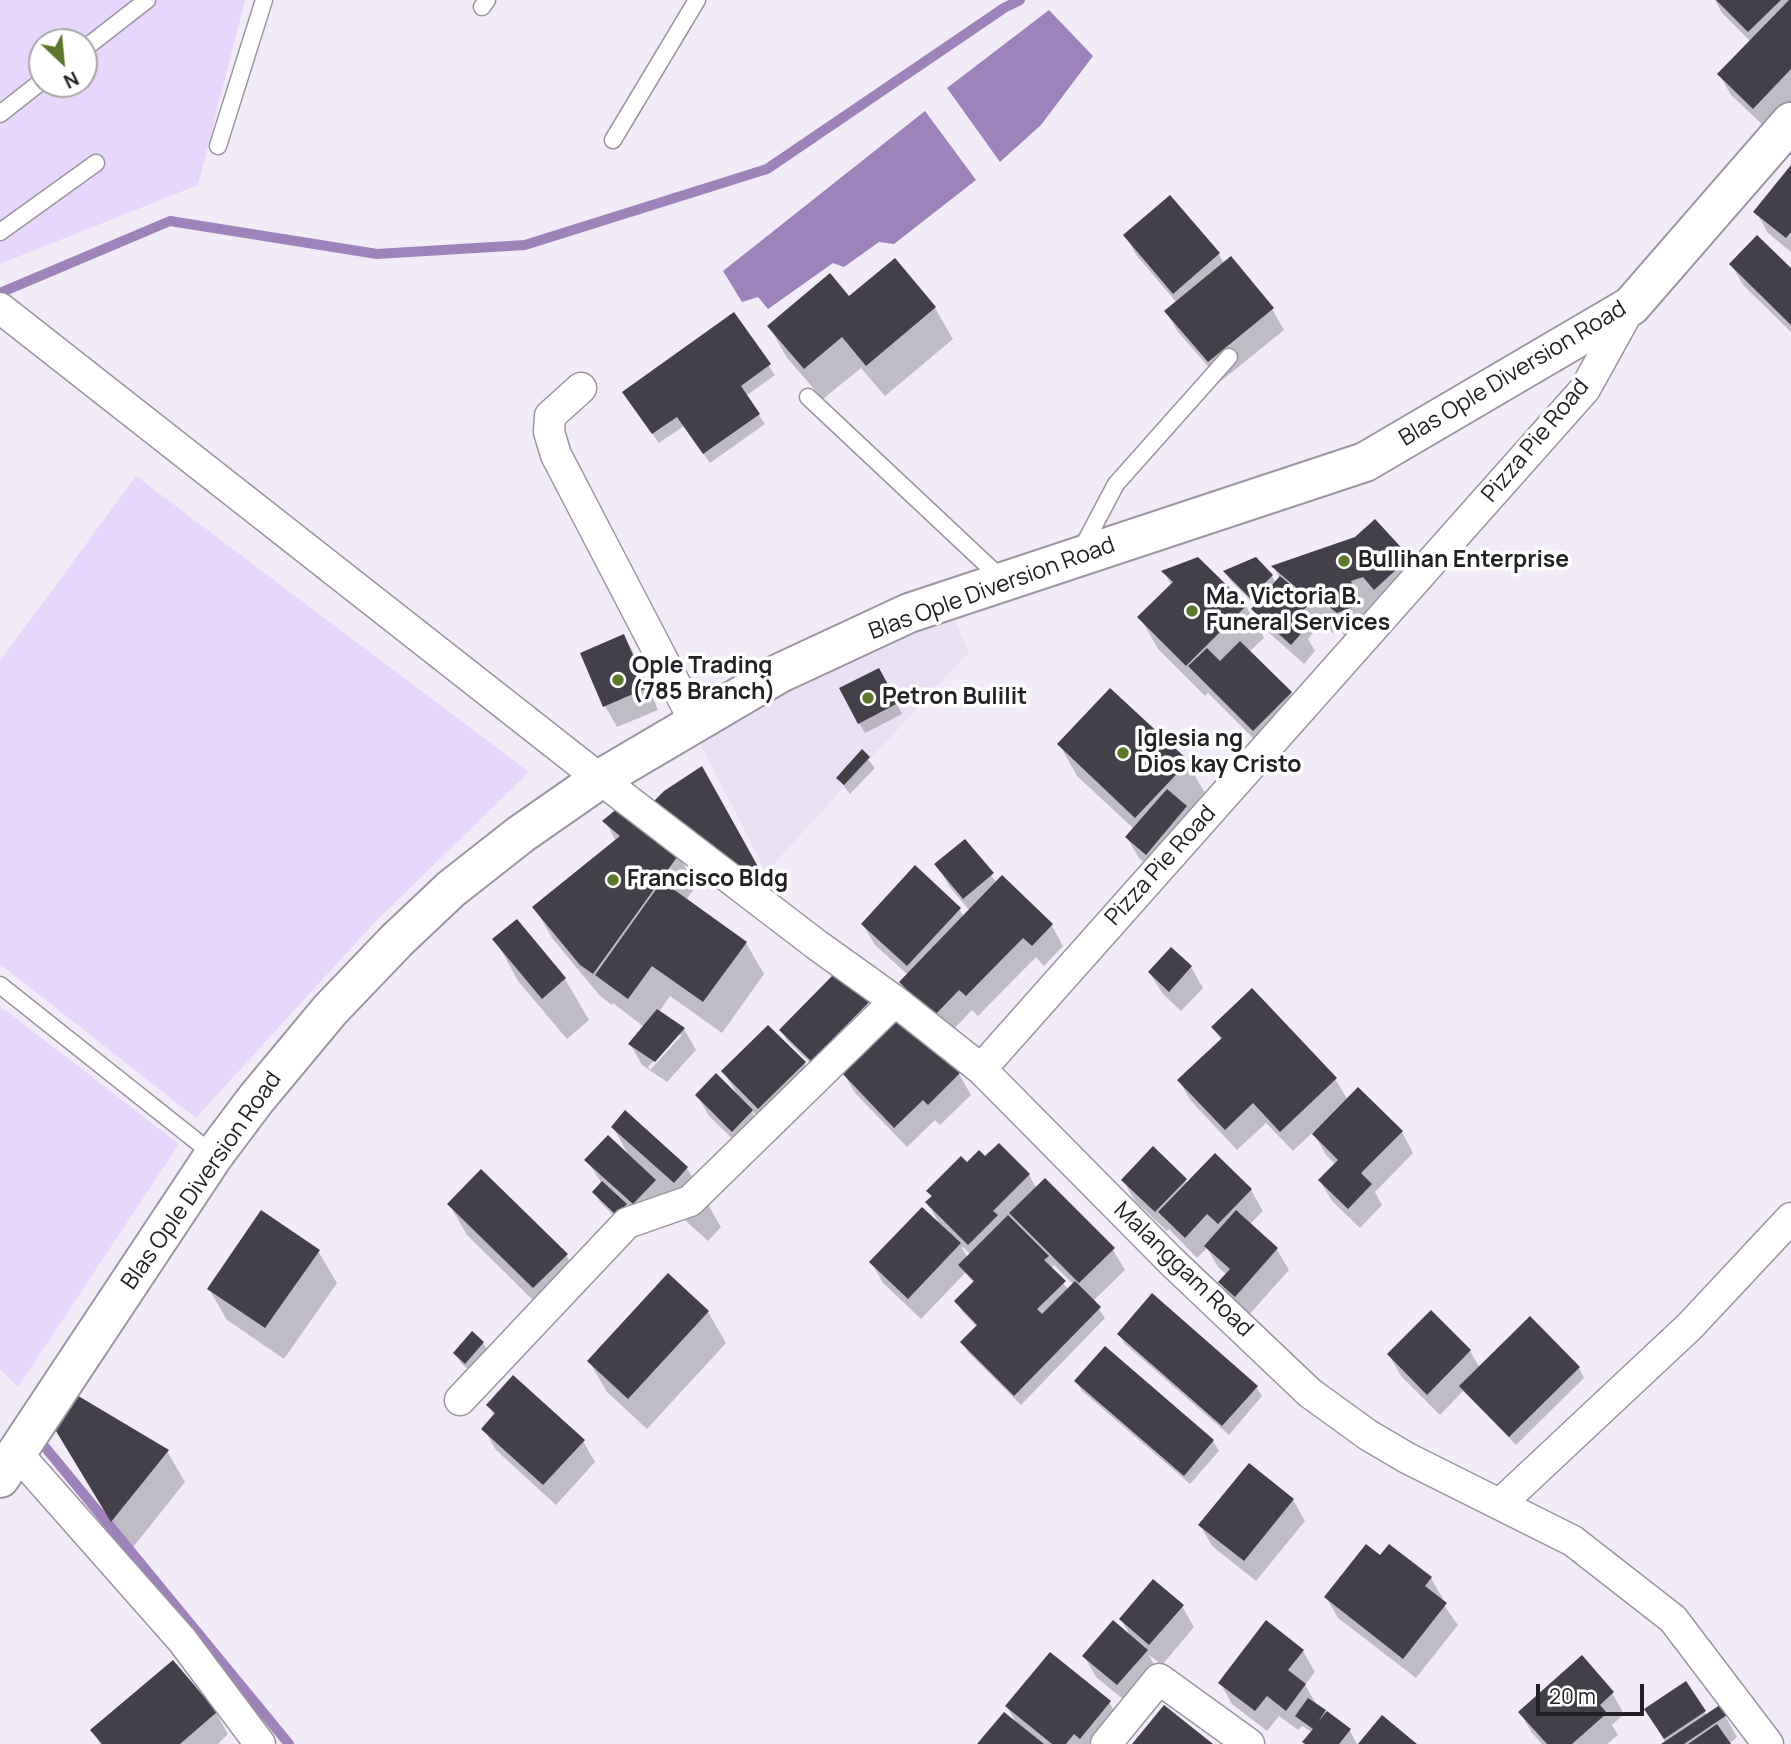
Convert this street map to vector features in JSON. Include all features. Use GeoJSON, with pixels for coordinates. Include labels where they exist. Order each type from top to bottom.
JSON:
{"type":"FeatureCollection","features":[{"type":"Feature","properties":{"kind":"main road","name":"Blas Ople Diversion Road"},"geometry":{"type":"LineString","coordinates":[[8,1465],[214,1155],[256,1099],[330,1010],[397,940],[451,889],[511,842],[600,779],[780,673],[909,613],[1365,462],[1631,306],[1791,122]]}},
{"type":"Feature","properties":{"kind":"street","name":"Pizza Pie Road"},"geometry":{"type":"LineString","coordinates":[[981,1069],[1585,389],[1631,306]]}},
{"type":"Feature","properties":{"kind":"street","name":"Malanggam Road"},"geometry":{"type":"LineString","coordinates":[[4,311],[600,779],[981,1069],[1170,1260],[1310,1393],[1368,1436],[1407,1458],[1573,1541],[1673,1619],[1768,1744]]}},
{"type":"Feature","properties":{"kind":"street"},"geometry":{"type":"LineString","coordinates":[[582,388],[550,416],[549,432],[556,454],[695,722]]}},
{"type":"Feature","properties":{"kind":"street"},"geometry":{"type":"LineString","coordinates":[[460,1400],[627,1223],[690,1201],[895,1001]]}},
{"type":"Feature","properties":{"kind":"street"},"geometry":{"type":"LineString","coordinates":[[1500,1504],[1690,1326],[1791,1218]]}},
{"type":"Feature","properties":{"kind":"street"},"geometry":{"type":"LineString","coordinates":[[8,1465],[182,1640],[260,1744]]}},
{"type":"Feature","properties":{"kind":"street"},"geometry":{"type":"LineString","coordinates":[[1106,1744],[1160,1679],[1248,1744]]}},
{"type":"Feature","properties":{"kind":"lane"},"geometry":{"type":"LineString","coordinates":[[98,38],[147,0]]}},
{"type":"Feature","properties":{"kind":"lane"},"geometry":{"type":"LineString","coordinates":[[218,146],[264,0]]}},
{"type":"Feature","properties":{"kind":"lane"},"geometry":{"type":"LineString","coordinates":[[613,140],[696,0]]}},
{"type":"Feature","properties":{"kind":"lane"},"geometry":{"type":"LineString","coordinates":[[0,114],[28,92]]}},
{"type":"Feature","properties":{"kind":"lane"},"geometry":{"type":"LineString","coordinates":[[0,232],[96,163]]}},
{"type":"Feature","properties":{"kind":"lane"},"geometry":{"type":"LineString","coordinates":[[1078,557],[1116,484],[1229,357]]}},
{"type":"Feature","properties":{"kind":"lane"},"geometry":{"type":"LineString","coordinates":[[808,397],[1004,582]]}},
{"type":"Feature","properties":{"kind":"lane"},"geometry":{"type":"LineString","coordinates":[[0,985],[214,1155]]}},
{"type":"Feature","properties":{"kind":"shaded area"},"geometry":{"type":"Polygon","coordinates":[[[0,0],[245,0],[198,185],[0,264],[0,0]]]}},
{"type":"Feature","properties":{"kind":"shaded area"},"geometry":{"type":"Polygon","coordinates":[[[1049,10],[1093,56],[1041,125],[1000,162],[947,88],[1049,10]]]}},
{"type":"Feature","properties":{"kind":"shaded area"},"geometry":{"type":"Polygon","coordinates":[[[925,111],[976,180],[894,244],[879,242],[844,267],[833,263],[768,309],[758,297],[742,302],[723,271],[925,111]]]}},
{"type":"Feature","properties":{"kind":"shaded area"},"geometry":{"type":"Polygon","coordinates":[[[136,476],[529,772],[374,923],[196,1118],[0,964],[0,661],[136,476]]]}},
{"type":"Feature","properties":{"kind":"shaded area"},"geometry":{"type":"Polygon","coordinates":[[[952,614],[969,652],[766,872],[697,737],[839,664],[952,614]]]}},
{"type":"Feature","properties":{"kind":"shaded area"},"geometry":{"type":"Polygon","coordinates":[[[0,1006],[179,1144],[18,1387],[0,1369],[0,1006]]]}},
{"type":"Feature","properties":{"kind":"building"},"geometry":{"type":"Polygon","coordinates":[[[1716,0],[1781,0],[1748,32],[1716,0]]]}},
{"type":"Feature","properties":{"kind":"building"},"geometry":{"type":"Polygon","coordinates":[[[1789,0],[1791,69],[1753,109],[1717,74],[1789,0]]]}},
{"type":"Feature","properties":{"kind":"building"},"geometry":{"type":"Polygon","coordinates":[[[1791,165],[1791,232],[1786,238],[1753,212],[1791,165]]]}},
{"type":"Feature","properties":{"kind":"building"},"geometry":{"type":"Polygon","coordinates":[[[1170,195],[1220,253],[1173,294],[1123,235],[1170,195]]]}},
{"type":"Feature","properties":{"kind":"building"},"geometry":{"type":"Polygon","coordinates":[[[1757,235],[1791,268],[1791,325],[1729,264],[1757,235]]]}},
{"type":"Feature","properties":{"kind":"building"},"geometry":{"type":"Polygon","coordinates":[[[1231,256],[1274,308],[1208,362],[1164,311],[1231,256]]]}},
{"type":"Feature","properties":{"kind":"building"},"geometry":{"type":"Polygon","coordinates":[[[895,258],[936,307],[866,366],[842,337],[804,369],[767,326],[830,273],[849,296],[895,258]]]}},
{"type":"Feature","properties":{"kind":"building"},"geometry":{"type":"Polygon","coordinates":[[[734,312],[771,364],[741,386],[760,414],[703,454],[677,417],[652,434],[622,392],[734,312]]]}},
{"type":"Feature","properties":{"kind":"building","name":"Bullihan Enterprise"},"geometry":{"type":"Polygon","coordinates":[[[1375,519],[1410,557],[1374,590],[1363,577],[1351,581],[1360,604],[1337,613],[1320,600],[1313,602],[1271,566],[1355,537],[1375,519]]]}},
{"type":"Feature","properties":{"kind":"building","name":"Ma. Victoria B. Funeral Services"},"geometry":{"type":"Polygon","coordinates":[[[1198,557],[1247,605],[1186,666],[1137,617],[1173,582],[1161,571],[1198,557]]]}},
{"type":"Feature","properties":{"kind":"building"},"geometry":{"type":"Polygon","coordinates":[[[1256,557],[1273,575],[1250,598],[1223,571],[1256,557]]]}},
{"type":"Feature","properties":{"kind":"building"},"geometry":{"type":"Polygon","coordinates":[[[1280,576],[1311,602],[1294,620],[1305,629],[1291,645],[1251,609],[1280,576]]]}},
{"type":"Feature","properties":{"kind":"building"},"geometry":{"type":"Polygon","coordinates":[[[624,634],[647,688],[603,707],[580,653],[624,634]]]}},
{"type":"Feature","properties":{"kind":"building"},"geometry":{"type":"Polygon","coordinates":[[[1240,641],[1292,692],[1253,731],[1188,666],[1207,648],[1220,661],[1240,641]]]}},
{"type":"Feature","properties":{"kind":"building"},"geometry":{"type":"Polygon","coordinates":[[[879,668],[898,703],[858,724],[839,688],[879,668]]]}},
{"type":"Feature","properties":{"kind":"building","name":"Iglesia ng Dios kay Cristo"},"geometry":{"type":"Polygon","coordinates":[[[1110,688],[1189,761],[1135,818],[1057,744],[1110,688]]]}},
{"type":"Feature","properties":{"kind":"building"},"geometry":{"type":"Polygon","coordinates":[[[862,749],[870,757],[844,785],[836,778],[862,749]]]}},
{"type":"Feature","properties":{"kind":"building"},"geometry":{"type":"Polygon","coordinates":[[[702,766],[761,872],[752,883],[653,802],[664,791],[702,766]]]}},
{"type":"Feature","properties":{"kind":"building"},"geometry":{"type":"Polygon","coordinates":[[[1167,789],[1187,806],[1146,855],[1125,837],[1167,789]]]}},
{"type":"Feature","properties":{"kind":"building","name":"Francisco Bldg"},"geometry":{"type":"Polygon","coordinates":[[[619,807],[680,853],[593,974],[580,965],[532,907],[620,836],[602,821],[619,807]]]}},
{"type":"Feature","properties":{"kind":"building"},"geometry":{"type":"Polygon","coordinates":[[[965,839],[994,873],[963,899],[934,864],[965,839]]]}},
{"type":"Feature","properties":{"kind":"building"},"geometry":{"type":"Polygon","coordinates":[[[915,865],[961,908],[907,966],[861,924],[915,865]]]}},
{"type":"Feature","properties":{"kind":"building"},"geometry":{"type":"Polygon","coordinates":[[[1002,875],[1053,924],[1032,946],[1023,938],[966,996],[959,990],[934,1016],[899,982],[1002,875]]]}},
{"type":"Feature","properties":{"kind":"building"},"geometry":{"type":"Polygon","coordinates":[[[662,881],[747,942],[703,1002],[652,966],[628,999],[595,975],[662,881]]]}},
{"type":"Feature","properties":{"kind":"building"},"geometry":{"type":"Polygon","coordinates":[[[517,919],[566,978],[542,999],[492,939],[517,919]]]}},
{"type":"Feature","properties":{"kind":"building"},"geometry":{"type":"Polygon","coordinates":[[[1171,947],[1192,966],[1169,992],[1148,972],[1171,947]]]}},
{"type":"Feature","properties":{"kind":"building"},"geometry":{"type":"Polygon","coordinates":[[[833,975],[869,1002],[811,1061],[779,1030],[833,975]]]}},
{"type":"Feature","properties":{"kind":"building"},"geometry":{"type":"Polygon","coordinates":[[[1252,988],[1337,1078],[1280,1132],[1253,1103],[1225,1130],[1177,1080],[1222,1038],[1211,1027],[1252,988]]]}},
{"type":"Feature","properties":{"kind":"building"},"geometry":{"type":"Polygon","coordinates":[[[657,1009],[685,1028],[655,1062],[628,1044],[657,1009]]]}},
{"type":"Feature","properties":{"kind":"building"},"geometry":{"type":"Polygon","coordinates":[[[895,1020],[960,1073],[928,1105],[923,1100],[894,1128],[841,1072],[895,1020]]]}},
{"type":"Feature","properties":{"kind":"building"},"geometry":{"type":"Polygon","coordinates":[[[768,1025],[806,1062],[758,1109],[721,1071],[768,1025]]]}},
{"type":"Feature","properties":{"kind":"building"},"geometry":{"type":"Polygon","coordinates":[[[716,1073],[753,1110],[732,1132],[695,1095],[716,1073]]]}},
{"type":"Feature","properties":{"kind":"building"},"geometry":{"type":"Polygon","coordinates":[[[1358,1087],[1403,1131],[1361,1173],[1372,1184],[1348,1209],[1318,1180],[1338,1160],[1312,1134],[1358,1087]]]}},
{"type":"Feature","properties":{"kind":"building"},"geometry":{"type":"Polygon","coordinates":[[[625,1110],[688,1167],[674,1183],[611,1127],[625,1110]]]}},
{"type":"Feature","properties":{"kind":"building"},"geometry":{"type":"Polygon","coordinates":[[[608,1135],[656,1180],[633,1204],[584,1160],[608,1135]]]}},
{"type":"Feature","properties":{"kind":"building"},"geometry":{"type":"Polygon","coordinates":[[[999,1143],[1030,1174],[993,1211],[998,1215],[968,1245],[925,1202],[932,1196],[926,1191],[961,1156],[967,1162],[979,1150],[985,1156],[999,1143]]]}},
{"type":"Feature","properties":{"kind":"building"},"geometry":{"type":"Polygon","coordinates":[[[1153,1146],[1187,1179],[1155,1212],[1121,1180],[1153,1146]]]}},
{"type":"Feature","properties":{"kind":"building"},"geometry":{"type":"Polygon","coordinates":[[[1215,1153],[1252,1189],[1218,1224],[1207,1214],[1185,1238],[1158,1212],[1215,1153]]]}},
{"type":"Feature","properties":{"kind":"building"},"geometry":{"type":"Polygon","coordinates":[[[481,1169],[568,1254],[533,1288],[447,1204],[481,1169]]]}},
{"type":"Feature","properties":{"kind":"building"},"geometry":{"type":"Polygon","coordinates":[[[1045,1178],[1115,1248],[1079,1283],[1009,1213],[1045,1178]]]}},
{"type":"Feature","properties":{"kind":"building"},"geometry":{"type":"Polygon","coordinates":[[[602,1181],[627,1204],[616,1215],[592,1192],[602,1181]]]}},
{"type":"Feature","properties":{"kind":"building"},"geometry":{"type":"Polygon","coordinates":[[[922,1207],[961,1243],[908,1299],[869,1262],[922,1207]]]}},
{"type":"Feature","properties":{"kind":"building"},"geometry":{"type":"Polygon","coordinates":[[[261,1210],[320,1250],[265,1328],[207,1289],[261,1210]]]}},
{"type":"Feature","properties":{"kind":"building"},"geometry":{"type":"Polygon","coordinates":[[[1236,1210],[1278,1248],[1235,1297],[1218,1282],[1230,1269],[1204,1246],[1236,1210]]]}},
{"type":"Feature","properties":{"kind":"building"},"geometry":{"type":"Polygon","coordinates":[[[1008,1215],[1049,1256],[1044,1260],[1066,1281],[1037,1309],[1042,1314],[1075,1281],[1101,1307],[1014,1396],[960,1342],[977,1325],[954,1301],[974,1281],[958,1265],[1008,1215]]]}},
{"type":"Feature","properties":{"kind":"building"},"geometry":{"type":"Polygon","coordinates":[[[668,1273],[709,1311],[628,1399],[587,1361],[668,1273]]]}},
{"type":"Feature","properties":{"kind":"building"},"geometry":{"type":"Polygon","coordinates":[[[1152,1293],[1258,1386],[1222,1426],[1117,1334],[1152,1293]]]}},
{"type":"Feature","properties":{"kind":"building"},"geometry":{"type":"Polygon","coordinates":[[[1431,1310],[1471,1350],[1427,1395],[1387,1354],[1431,1310]]]}},
{"type":"Feature","properties":{"kind":"building"},"geometry":{"type":"Polygon","coordinates":[[[1530,1316],[1580,1367],[1509,1437],[1459,1386],[1530,1316]]]}},
{"type":"Feature","properties":{"kind":"building"},"geometry":{"type":"Polygon","coordinates":[[[472,1331],[484,1342],[465,1364],[453,1353],[472,1331]]]}},
{"type":"Feature","properties":{"kind":"building"},"geometry":{"type":"Polygon","coordinates":[[[1105,1346],[1214,1440],[1184,1476],[1074,1381],[1105,1346]]]}},
{"type":"Feature","properties":{"kind":"building"},"geometry":{"type":"Polygon","coordinates":[[[513,1375],[585,1440],[543,1485],[481,1429],[495,1413],[486,1405],[513,1375]]]}},
{"type":"Feature","properties":{"kind":"building"},"geometry":{"type":"Polygon","coordinates":[[[75,1394],[169,1450],[111,1522],[53,1426],[75,1394]]]}},
{"type":"Feature","properties":{"kind":"building"},"geometry":{"type":"Polygon","coordinates":[[[1249,1463],[1294,1499],[1244,1561],[1198,1525],[1249,1463]]]}},
{"type":"Feature","properties":{"kind":"building"},"geometry":{"type":"Polygon","coordinates":[[[1366,1544],[1380,1555],[1389,1544],[1432,1577],[1425,1586],[1447,1603],[1403,1659],[1324,1597],[1366,1544]]]}},
{"type":"Feature","properties":{"kind":"building"},"geometry":{"type":"Polygon","coordinates":[[[1153,1579],[1184,1605],[1149,1645],[1119,1619],[1153,1579]]]}},
{"type":"Feature","properties":{"kind":"building"},"geometry":{"type":"Polygon","coordinates":[[[1113,1620],[1148,1650],[1117,1685],[1082,1656],[1113,1620]]]}},
{"type":"Feature","properties":{"kind":"building"},"geometry":{"type":"Polygon","coordinates":[[[1266,1620],[1304,1650],[1288,1670],[1306,1684],[1286,1711],[1267,1696],[1255,1711],[1218,1683],[1266,1620]]]}},
{"type":"Feature","properties":{"kind":"building"},"geometry":{"type":"Polygon","coordinates":[[[1050,1652],[1111,1701],[1080,1739],[1074,1734],[1066,1744],[1052,1744],[1005,1706],[1050,1652]]]}},
{"type":"Feature","properties":{"kind":"building"},"geometry":{"type":"Polygon","coordinates":[[[1582,1655],[1614,1692],[1600,1705],[1607,1713],[1572,1744],[1547,1744],[1518,1712],[1582,1655]]]}},
{"type":"Feature","properties":{"kind":"building"},"geometry":{"type":"Polygon","coordinates":[[[173,1660],[217,1712],[180,1744],[102,1744],[90,1730],[173,1660]]]}},
{"type":"Feature","properties":{"kind":"building"},"geometry":{"type":"Polygon","coordinates":[[[1686,1681],[1706,1711],[1664,1739],[1644,1709],[1686,1681]]]}},
{"type":"Feature","properties":{"kind":"building"},"geometry":{"type":"Polygon","coordinates":[[[1308,1698],[1326,1710],[1318,1722],[1327,1711],[1351,1729],[1339,1744],[1302,1742],[1313,1729],[1295,1716],[1308,1698]]]}},
{"type":"Feature","properties":{"kind":"building"},"geometry":{"type":"Polygon","coordinates":[[[1164,1705],[1213,1744],[1132,1744],[1164,1705]]]}},
{"type":"Feature","properties":{"kind":"building"},"geometry":{"type":"Polygon","coordinates":[[[1720,1705],[1727,1715],[1684,1744],[1661,1744],[1720,1705]]]}},
{"type":"Feature","properties":{"kind":"building"},"geometry":{"type":"Polygon","coordinates":[[[1004,1712],[1044,1744],[977,1744],[1004,1712]]]}},
{"type":"Feature","properties":{"kind":"building"},"geometry":{"type":"Polygon","coordinates":[[[1382,1715],[1417,1744],[1358,1744],[1382,1715]]]}},
{"type":"Feature","properties":{"kind":"building"},"geometry":{"type":"Polygon","coordinates":[[[1717,1724],[1731,1744],[1688,1744],[1717,1724]]]}},
{"type":"Feature","properties":{"kind":"waterway"},"geometry":{"type":"LineString","coordinates":[[0,293],[170,221],[377,254],[525,245],[767,169],[1004,8],[1020,0]]}},
{"type":"Feature","properties":{"kind":"waterway"},"geometry":{"type":"LineString","coordinates":[[45,1447],[289,1744]]}},
{"type":"Feature","properties":{"kind":"place","name":"Bullihan Enterprise"},"geometry":{"type":"Point","coordinates":[1344,561]}},
{"type":"Feature","properties":{"kind":"place","name":"Ma. Victoria B. Funeral Services"},"geometry":{"type":"Point","coordinates":[1192,611]}},
{"type":"Feature","properties":{"kind":"place","name":"Ople Trading (785 Branch)"},"geometry":{"type":"Point","coordinates":[618,680]}},
{"type":"Feature","properties":{"kind":"place","name":"Petron Bulilit"},"geometry":{"type":"Point","coordinates":[868,698]}},
{"type":"Feature","properties":{"kind":"place","name":"Iglesia ng Dios kay Cristo"},"geometry":{"type":"Point","coordinates":[1123,753]}},
{"type":"Feature","properties":{"kind":"place","name":"Francisco Bldg"},"geometry":{"type":"Point","coordinates":[613,880]}}]}
